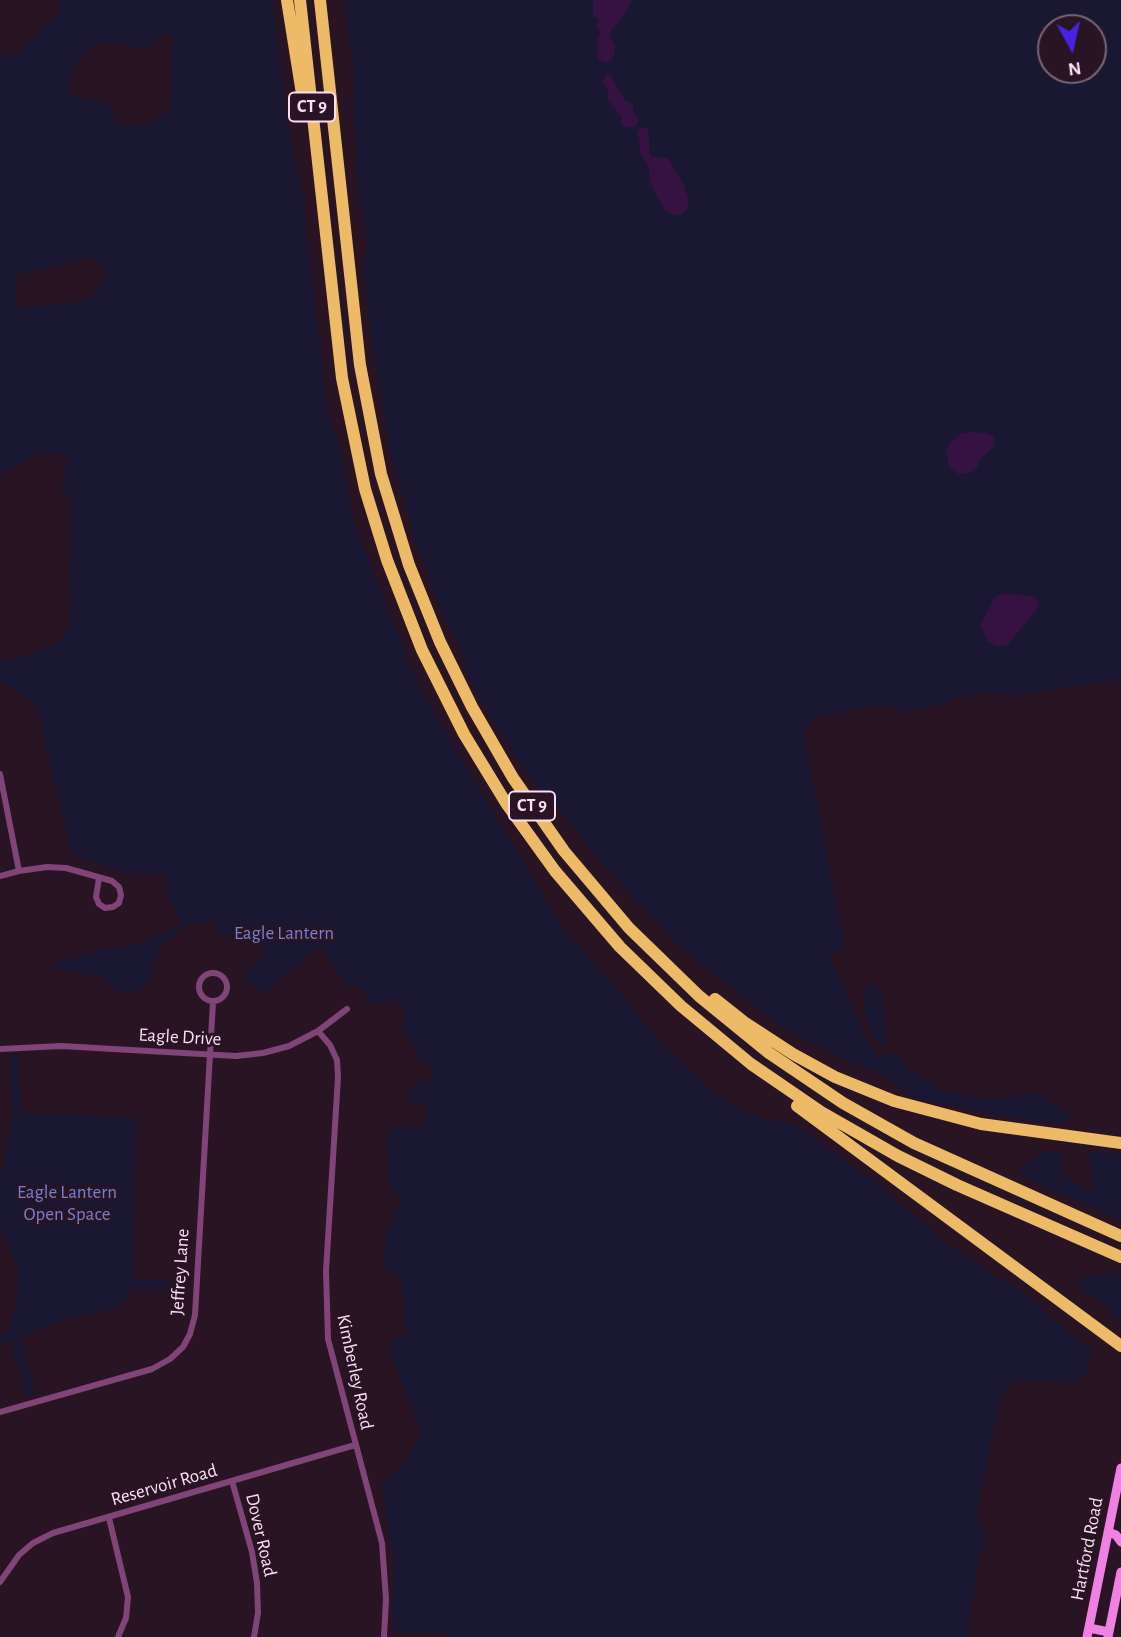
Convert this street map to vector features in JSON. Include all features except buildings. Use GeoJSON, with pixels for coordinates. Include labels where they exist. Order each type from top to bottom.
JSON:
{"type":"FeatureCollection","features":[{"type":"Feature","properties":{"kind":"highway"},"geometry":{"type":"LineString","coordinates":[[287,0],[312,170],[324,214]]}},
{"type":"Feature","properties":{"kind":"highway","name":"CT 9"},"geometry":{"type":"LineString","coordinates":[[300,0],[342,378],[359,464],[393,578],[439,685],[496,788],[571,891],[620,947],[701,1024],[751,1063],[821,1112],[898,1156],[1121,1257]]}},
{"type":"Feature","properties":{"kind":"highway","name":"CT 9"},"geometry":{"type":"LineString","coordinates":[[320,0],[363,384],[381,474],[405,553],[449,661],[499,756],[564,851],[610,907],[650,950],[737,1029],[797,1074],[858,1113],[948,1160],[1121,1236]]}},
{"type":"Feature","properties":{"kind":"highway"},"geometry":{"type":"LineString","coordinates":[[650,950],[676,966],[773,1042],[822,1070],[870,1092],[919,1109],[970,1122],[1121,1143]]}},
{"type":"Feature","properties":{"kind":"highway"},"geometry":{"type":"LineString","coordinates":[[751,1063],[784,1096],[1121,1346]]}},
{"type":"Feature","properties":{"kind":"main road","name":"Hartford Road"},"geometry":{"type":"LineString","coordinates":[[1088,1632],[1121,1468]]}},
{"type":"Feature","properties":{"kind":"main road"},"geometry":{"type":"LineString","coordinates":[[1108,1532],[1115,1534],[1121,1542]]}},
{"type":"Feature","properties":{"kind":"main road","name":"Hartford Road"},"geometry":{"type":"LineString","coordinates":[[1108,1634],[1121,1572]]}},
{"type":"Feature","properties":{"kind":"main road"},"geometry":{"type":"LineString","coordinates":[[1088,1632],[1108,1634]]}},
{"type":"Feature","properties":{"kind":"street"},"geometry":{"type":"LineString","coordinates":[[0,774],[19,871]]}},
{"type":"Feature","properties":{"kind":"street"},"geometry":{"type":"LineString","coordinates":[[0,876],[19,871],[56,868],[112,881],[120,887],[121,895],[119,903],[113,907],[105,908],[99,904],[96,897],[99,878]]}},
{"type":"Feature","properties":{"kind":"street","name":"Jeffrey Lane"},"geometry":{"type":"LineString","coordinates":[[212,973],[221,975],[228,986],[222,999],[213,1002],[204,998],[199,990],[200,980],[212,973]]}},
{"type":"Feature","properties":{"kind":"street","name":"Jeffrey Lane"},"geometry":{"type":"LineString","coordinates":[[0,1412],[152,1369],[170,1359],[183,1347],[190,1334],[195,1315],[213,1002]]}},
{"type":"Feature","properties":{"kind":"street","name":"Eagle Drive"},"geometry":{"type":"LineString","coordinates":[[0,1049],[61,1046],[236,1056],[263,1053],[289,1046],[318,1031],[346,1009]]}},
{"type":"Feature","properties":{"kind":"street","name":"Kimberley Road"},"geometry":{"type":"LineString","coordinates":[[318,1031],[330,1045],[337,1060],[338,1077],[326,1271],[328,1339],[382,1543],[386,1599],[384,1637]]}},
{"type":"Feature","properties":{"kind":"street","name":"Reservoir Road"},"geometry":{"type":"LineString","coordinates":[[0,1582],[19,1555],[33,1543],[53,1533],[355,1445]]}},
{"type":"Feature","properties":{"kind":"street","name":"Dover Road"},"geometry":{"type":"LineString","coordinates":[[232,1481],[253,1552],[258,1613],[254,1637]]}},
{"type":"Feature","properties":{"kind":"street"},"geometry":{"type":"LineString","coordinates":[[109,1518],[128,1597],[126,1618],[118,1637]]}},
{"type":"Feature","properties":{"kind":"green space","name":"Eagle Lantern"},"geometry":{"type":"Polygon","coordinates":[[[61,0],[273,0],[287,122],[301,183],[327,408],[343,458],[353,517],[412,669],[438,719],[564,930],[614,985],[659,1041],[709,1090],[740,1109],[765,1119],[791,1124],[810,1135],[876,1183],[944,1242],[1013,1285],[1090,1350],[1092,1355],[1085,1375],[1077,1383],[1021,1381],[1011,1384],[1001,1397],[977,1509],[979,1524],[987,1538],[978,1564],[975,1591],[970,1606],[968,1637],[446,1637],[443,1633],[400,1632],[392,1629],[394,1562],[382,1484],[409,1460],[412,1447],[422,1434],[388,1347],[391,1340],[404,1338],[407,1334],[402,1280],[390,1273],[383,1258],[390,1225],[401,1203],[390,1188],[387,1144],[389,1131],[393,1127],[423,1126],[426,1102],[409,1104],[408,1098],[417,1082],[430,1081],[433,1073],[430,1066],[420,1060],[411,1040],[402,1029],[406,1011],[396,999],[369,1004],[362,987],[346,987],[322,945],[261,995],[251,983],[248,985],[244,982],[244,975],[263,958],[264,950],[249,930],[229,937],[219,933],[213,921],[186,925],[159,949],[148,985],[136,991],[120,993],[101,977],[55,969],[56,963],[102,950],[133,946],[181,922],[168,897],[167,874],[125,873],[80,858],[72,851],[37,707],[12,687],[0,682],[0,661],[27,656],[62,641],[69,625],[71,609],[72,510],[70,500],[61,486],[68,461],[66,455],[62,452],[39,454],[0,473],[0,57],[21,51],[60,10],[61,0]],[[161,35],[152,45],[137,49],[116,43],[93,45],[78,60],[72,72],[68,93],[111,106],[116,122],[121,125],[148,125],[169,111],[172,101],[172,39],[169,35],[161,35]],[[96,259],[16,275],[17,308],[73,303],[92,298],[104,280],[105,269],[96,259]]]}},
{"type":"Feature","properties":{"kind":"green space"},"geometry":{"type":"Polygon","coordinates":[[[344,0],[1121,0],[1121,678],[1020,696],[991,692],[903,712],[881,705],[819,717],[803,730],[845,949],[830,956],[875,1055],[898,1055],[910,1070],[941,1090],[966,1097],[1002,1099],[1039,1093],[1069,1115],[1070,1118],[1063,1123],[1038,1122],[915,1099],[876,1070],[852,1064],[783,1029],[682,949],[622,885],[518,762],[472,684],[457,641],[441,611],[414,538],[392,461],[372,343],[363,265],[368,239],[359,196],[354,109],[355,72],[344,0]]]}},
{"type":"Feature","properties":{"kind":"green space"},"geometry":{"type":"Polygon","coordinates":[[[868,983],[874,983],[881,991],[887,1034],[884,1045],[881,1046],[865,1012],[865,987],[868,983]]]}},
{"type":"Feature","properties":{"kind":"green space","name":"Eagle Lantern Open Space"},"geometry":{"type":"Polygon","coordinates":[[[18,1053],[21,1113],[136,1118],[132,1279],[190,1283],[190,1290],[132,1287],[119,1307],[68,1319],[20,1337],[36,1395],[27,1397],[11,1341],[0,1343],[0,1336],[7,1334],[16,1307],[19,1273],[0,1225],[0,1181],[13,1113],[9,1054],[18,1053]]]}},
{"type":"Feature","properties":{"kind":"green space"},"geometry":{"type":"Polygon","coordinates":[[[1103,1150],[1121,1156],[1121,1220],[1021,1176],[1022,1165],[1042,1152],[1058,1152],[1062,1155],[1062,1175],[1094,1191],[1095,1183],[1090,1173],[1092,1165],[1087,1153],[1103,1150]]]}},
{"type":"Feature","properties":{"kind":"green space"},"geometry":{"type":"Polygon","coordinates":[[[1108,1272],[1121,1275],[1121,1319],[1113,1316],[1102,1301],[1083,1293],[1079,1283],[1083,1277],[1108,1272]]]}},
{"type":"Feature","properties":{"kind":"shaded area"},"geometry":{"type":"Polygon","coordinates":[[[593,0],[632,0],[612,29],[610,35],[615,51],[612,60],[606,63],[597,58],[597,40],[600,33],[597,25],[599,20],[593,15],[593,0]]]}},
{"type":"Feature","properties":{"kind":"shaded area"},"geometry":{"type":"Polygon","coordinates":[[[607,74],[611,76],[625,100],[633,105],[633,112],[639,120],[635,127],[623,127],[622,117],[608,101],[608,91],[602,82],[607,74]]]}},
{"type":"Feature","properties":{"kind":"shaded area"},"geometry":{"type":"Polygon","coordinates":[[[643,127],[648,129],[650,154],[653,157],[668,158],[684,185],[689,203],[686,211],[680,215],[665,211],[652,187],[648,165],[639,150],[637,131],[643,127]]]}},
{"type":"Feature","properties":{"kind":"shaded area"},"geometry":{"type":"Polygon","coordinates":[[[988,433],[994,438],[994,445],[971,473],[958,474],[949,466],[946,451],[952,441],[961,434],[988,433]]]}},
{"type":"Feature","properties":{"kind":"shaded area"},"geometry":{"type":"Polygon","coordinates":[[[1009,594],[1032,596],[1039,602],[1039,606],[1009,643],[997,646],[987,641],[981,625],[994,598],[1009,594]]]}}]}
